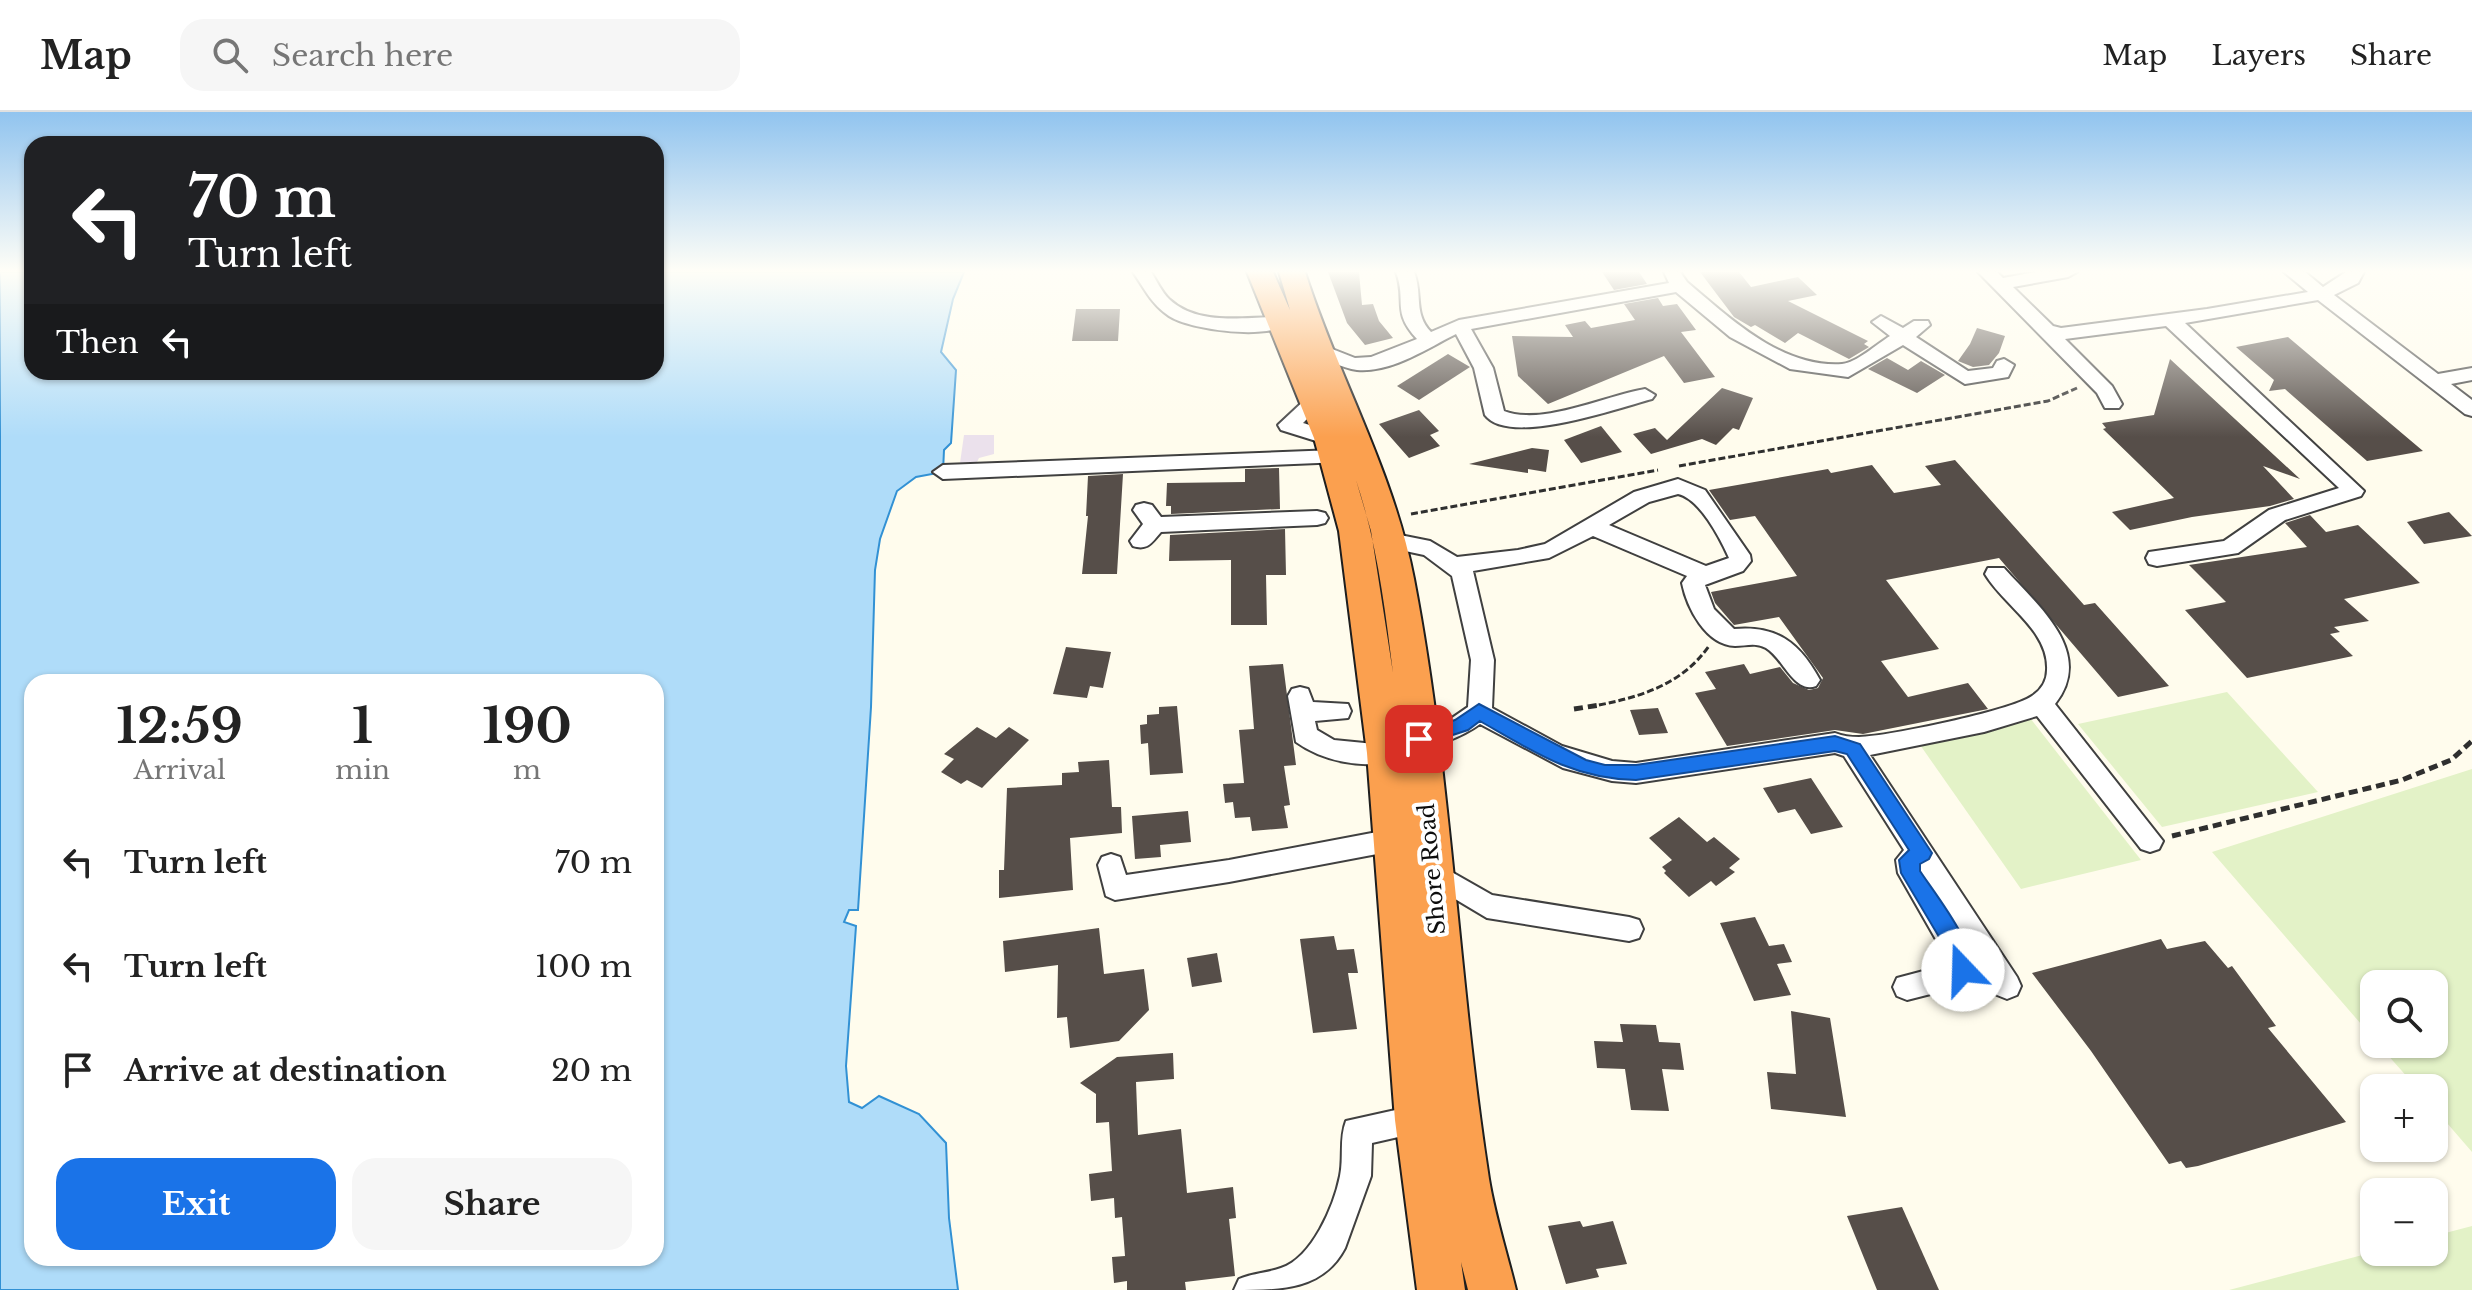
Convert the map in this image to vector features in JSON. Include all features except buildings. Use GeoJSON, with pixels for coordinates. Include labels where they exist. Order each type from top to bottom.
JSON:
{"type":"FeatureCollection","features":[{"type":"Feature","properties":{"kind":"highway","name":"Shore Road"},"geometry":{"type":"LineString","coordinates":[[1286,327],[1333,375],[1332,448],[1359,521]]}},
{"type":"Feature","properties":{"kind":"highway","name":"Shore Road"},"geometry":{"type":"LineString","coordinates":[[1311,327],[1333,375],[1402,746],[1434,873],[1466,1181],[1492,1290]]}},
{"type":"Feature","properties":{"kind":"highway","name":"Shore Road"},"geometry":{"type":"LineString","coordinates":[[1402,746],[1393,840],[1418,1120],[1441,1290]]}},
{"type":"Feature","properties":{"kind":"street"},"geometry":{"type":"LineString","coordinates":[[1414,327],[1428,340]]}},
{"type":"Feature","properties":{"kind":"street"},"geometry":{"type":"LineString","coordinates":[[1333,375],[1400,355],[1457,327]]}},
{"type":"Feature","properties":{"kind":"street"},"geometry":{"type":"LineString","coordinates":[[1460,327],[1472,342],[1485,368],[1495,415],[1505,422],[1534,423],[1619,398],[1645,395]]}},
{"type":"Feature","properties":{"kind":"street"},"geometry":{"type":"LineString","coordinates":[[1730,327],[1790,363],[1848,371],[1918,327]]}},
{"type":"Feature","properties":{"kind":"street"},"geometry":{"type":"LineString","coordinates":[[1888,327],[1965,378],[2001,373],[2004,365]]}},
{"type":"Feature","properties":{"kind":"street"},"geometry":{"type":"LineString","coordinates":[[2043,327],[2105,390],[2112,404]]}},
{"type":"Feature","properties":{"kind":"street"},"geometry":{"type":"LineString","coordinates":[[2046,330],[2060,334],[2123,327]]}},
{"type":"Feature","properties":{"kind":"street"},"geometry":{"type":"LineString","coordinates":[[2157,558],[2230,548],[2277,515],[2354,491],[2178,327]]}},
{"type":"Feature","properties":{"kind":"street"},"geometry":{"type":"LineString","coordinates":[[2365,327],[2472,410]]}},
{"type":"Feature","properties":{"kind":"street"},"geometry":{"type":"LineString","coordinates":[[2434,381],[2472,374]]}},
{"type":"Feature","properties":{"kind":"street"},"geometry":{"type":"LineString","coordinates":[[943,472],[1332,448]]}},
{"type":"Feature","properties":{"kind":"street"},"geometry":{"type":"LineString","coordinates":[[1456,565],[1528,556],[1555,548],[1639,498],[1665,488],[1691,490],[1739,555],[1740,561],[1735,566],[1703,574],[1693,583],[1694,592],[1723,635],[1754,635],[1767,639],[1791,656],[1808,680]]}},
{"type":"Feature","properties":{"kind":"street"},"geometry":{"type":"LineString","coordinates":[[1146,525],[1359,521],[1430,549],[1456,565],[1462,572],[1468,593],[1482,668],[1484,695],[1479,712],[1461,725],[1402,746],[1350,753],[1317,745],[1305,735],[1301,704],[1339,711]]}},
{"type":"Feature","properties":{"kind":"street"},"geometry":{"type":"LineString","coordinates":[[1593,527],[1703,574]]}},
{"type":"Feature","properties":{"kind":"street"},"geometry":{"type":"LineString","coordinates":[[1479,712],[1583,767],[1605,772],[1636,773],[1835,743],[1861,747],[2005,716],[2041,704],[2056,686],[2060,666],[2050,639],[1996,574]]}},
{"type":"Feature","properties":{"kind":"street"},"geometry":{"type":"LineString","coordinates":[[2041,704],[2150,841]]}},
{"type":"Feature","properties":{"kind":"street"},"geometry":{"type":"LineString","coordinates":[[1845,746],[1859,755],[2007,986]]}},
{"type":"Feature","properties":{"kind":"street"},"geometry":{"type":"LineString","coordinates":[[1111,865],[1115,888],[1229,871],[1393,840]]}},
{"type":"Feature","properties":{"kind":"street"},"geometry":{"type":"LineString","coordinates":[[1907,987],[1956,976],[1963,970],[1964,963],[1911,873],[1909,860],[1922,853]]}},
{"type":"Feature","properties":{"kind":"street"},"geometry":{"type":"LineString","coordinates":[[1434,873],[1487,906],[1629,929]]}},
{"type":"Feature","properties":{"kind":"street"},"geometry":{"type":"LineString","coordinates":[[1438,934],[1457,918],[1487,906]]}},
{"type":"Feature","properties":{"kind":"street"},"geometry":{"type":"LineString","coordinates":[[1250,1290],[1284,1284],[1306,1273],[1329,1248],[1356,1176],[1357,1131],[1418,1120]]}},
{"type":"Feature","properties":{"kind":"path"},"geometry":{"type":"LineString","coordinates":[[1678,466],[2048,401],[2076,389],[2092,377]]}},
{"type":"Feature","properties":{"kind":"path"},"geometry":{"type":"LineString","coordinates":[[1359,521],[1662,469]]}},
{"type":"Feature","properties":{"kind":"path"},"geometry":{"type":"LineString","coordinates":[[1574,709],[1640,695],[1673,681],[1702,659],[1715,626]]}},
{"type":"Feature","properties":{"kind":"path"},"geometry":{"type":"LineString","coordinates":[[2150,841],[2402,780],[2451,760],[2472,741]]}},
{"type":"Feature","properties":{"kind":"shaded area"},"geometry":{"type":"Polygon","coordinates":[[[964,435],[994,435],[994,454],[979,458],[976,464],[960,463],[964,435]]]}},
{"type":"Feature","properties":{"kind":"green space"},"geometry":{"type":"Polygon","coordinates":[[[2227,692],[2318,792],[2162,827],[2078,724],[2227,692]]]}},
{"type":"Feature","properties":{"kind":"green space"},"geometry":{"type":"Polygon","coordinates":[[[2030,718],[2141,860],[2021,889],[1918,742],[2030,718]]]}},
{"type":"Feature","properties":{"kind":"green space"},"geometry":{"type":"Polygon","coordinates":[[[2472,769],[2472,1152],[2448,1124],[2448,1074],[2405,1074],[2390,1058],[2448,1058],[2448,970],[2360,970],[2360,1023],[2212,852],[2472,769]]]}},
{"type":"Feature","properties":{"kind":"green space"},"geometry":{"type":"Polygon","coordinates":[[[2472,1226],[2472,1290],[2229,1290],[2360,1256],[2360,1266],[2448,1266],[2448,1232],[2472,1226]]]}},
{"type":"Feature","properties":{"kind":"water"},"geometry":{"type":"Polygon","coordinates":[[[0,327],[24,327],[24,380],[664,380],[664,327],[947,327],[941,352],[956,370],[951,443],[944,450],[943,472],[916,477],[897,491],[880,539],[875,570],[871,707],[858,910],[849,910],[844,922],[856,926],[846,1066],[849,1102],[862,1108],[879,1096],[919,1114],[946,1143],[949,1218],[958,1290],[0,1290],[0,327]]]}},
{"type":"Feature","properties":{"kind":"route"},"geometry":{"type":"LineString","coordinates":[[1419,739],[1461,725],[1479,712],[1583,767],[1605,772],[1636,773],[1835,743],[1853,749],[1922,853],[1909,860],[1911,873],[1961,955],[1963,970]]}}]}
